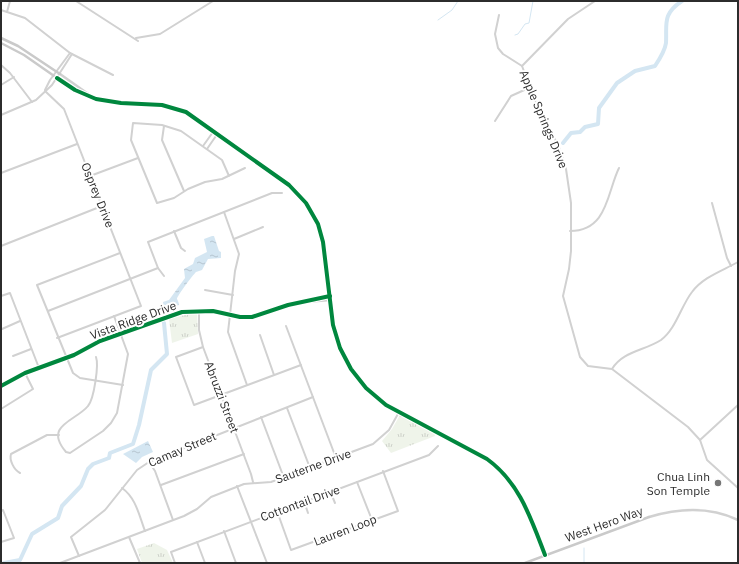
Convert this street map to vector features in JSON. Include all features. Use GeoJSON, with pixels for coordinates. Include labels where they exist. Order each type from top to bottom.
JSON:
{"type":"FeatureCollection","features":[{"type":"Feature","properties":{"kind":"main road"},"geometry":{"type":"LineString","coordinates":[[1,38],[18,46],[60,74]]}},
{"type":"Feature","properties":{"kind":"main road"},"geometry":{"type":"LineString","coordinates":[[1,43],[24,55],[58,78]]}},
{"type":"Feature","properties":{"kind":"main road","name":"West Hero Way"},"geometry":{"type":"LineString","coordinates":[[525,563],[649,517]]}},
{"type":"Feature","properties":{"kind":"street"},"geometry":{"type":"LineString","coordinates":[[7,12],[10,1]]}},
{"type":"Feature","properties":{"kind":"street"},"geometry":{"type":"LineString","coordinates":[[76,1],[136,38],[138,41]]}},
{"type":"Feature","properties":{"kind":"street"},"geometry":{"type":"LineString","coordinates":[[136,38],[160,34],[213,1]]}},
{"type":"Feature","properties":{"kind":"street"},"geometry":{"type":"LineString","coordinates":[[522,66],[568,19],[595,1]]}},
{"type":"Feature","properties":{"kind":"street"},"geometry":{"type":"LineString","coordinates":[[1,10],[30,21],[71,53],[113,75]]}},
{"type":"Feature","properties":{"kind":"street","name":"Apple Springs Drive"},"geometry":{"type":"LineString","coordinates":[[499,15],[495,32],[498,48],[503,54],[522,66],[538,108],[565,162],[572,203],[569,268],[563,291],[565,307],[580,357],[588,366],[612,369]]}},
{"type":"Feature","properties":{"kind":"street"},"geometry":{"type":"LineString","coordinates":[[45,91],[56,71],[71,53]]}},
{"type":"Feature","properties":{"kind":"street"},"geometry":{"type":"LineString","coordinates":[[1,115],[32,102],[45,91],[58,78],[71,53]]}},
{"type":"Feature","properties":{"kind":"street"},"geometry":{"type":"LineString","coordinates":[[1,65],[14,77],[32,102]]}},
{"type":"Feature","properties":{"kind":"street"},"geometry":{"type":"LineString","coordinates":[[60,74],[96,99]]}},
{"type":"Feature","properties":{"kind":"street"},"geometry":{"type":"LineString","coordinates":[[1,85],[14,77]]}},
{"type":"Feature","properties":{"kind":"street"},"geometry":{"type":"LineString","coordinates":[[58,78],[75,90],[96,99],[109,102],[169,106],[191,115],[289,185],[306,203],[321,234],[335,332],[340,348],[351,369],[366,388],[386,405],[487,458],[507,475],[521,496],[545,555]]}},
{"type":"Feature","properties":{"kind":"street"},"geometry":{"type":"LineString","coordinates":[[495,121],[511,96],[531,87]]}},
{"type":"Feature","properties":{"kind":"street","name":"Osprey Drive"},"geometry":{"type":"LineString","coordinates":[[45,91],[64,109],[141,306],[114,316]]}},
{"type":"Feature","properties":{"kind":"street"},"geometry":{"type":"LineString","coordinates":[[229,176],[222,160],[181,131],[164,126],[133,123],[132,140],[157,203],[174,198],[184,191],[205,182],[218,181],[229,176],[245,168]]}},
{"type":"Feature","properties":{"kind":"street"},"geometry":{"type":"LineString","coordinates":[[164,126],[162,140],[184,191]]}},
{"type":"Feature","properties":{"kind":"street"},"geometry":{"type":"LineString","coordinates":[[203,146],[214,131]]}},
{"type":"Feature","properties":{"kind":"street"},"geometry":{"type":"LineString","coordinates":[[207,149],[218,134]]}},
{"type":"Feature","properties":{"kind":"street"},"geometry":{"type":"LineString","coordinates":[[1,173],[77,144]]}},
{"type":"Feature","properties":{"kind":"street"},"geometry":{"type":"LineString","coordinates":[[90,176],[138,158]]}},
{"type":"Feature","properties":{"kind":"street"},"geometry":{"type":"LineString","coordinates":[[570,231],[586,228],[601,215],[608,201],[614,180],[620,168]]}},
{"type":"Feature","properties":{"kind":"street"},"geometry":{"type":"LineString","coordinates":[[164,276],[158,268],[148,242],[272,193],[282,193]]}},
{"type":"Feature","properties":{"kind":"street"},"geometry":{"type":"LineString","coordinates":[[712,202],[727,258],[731,266]]}},
{"type":"Feature","properties":{"kind":"street"},"geometry":{"type":"LineString","coordinates":[[1,246],[102,206]]}},
{"type":"Feature","properties":{"kind":"street"},"geometry":{"type":"LineString","coordinates":[[224,212],[239,257],[235,271],[228,332],[247,385]]}},
{"type":"Feature","properties":{"kind":"street"},"geometry":{"type":"LineString","coordinates":[[234,239],[263,227]]}},
{"type":"Feature","properties":{"kind":"street"},"geometry":{"type":"LineString","coordinates":[[174,232],[180,248],[185,251]]}},
{"type":"Feature","properties":{"kind":"street"},"geometry":{"type":"LineString","coordinates":[[121,253],[37,285],[70,369],[76,376],[123,386]]}},
{"type":"Feature","properties":{"kind":"street"},"geometry":{"type":"LineString","coordinates":[[738,262],[708,278],[697,286],[664,337],[656,343],[622,358],[612,369],[688,427],[700,440],[707,460],[738,488]]}},
{"type":"Feature","properties":{"kind":"street"},"geometry":{"type":"LineString","coordinates":[[47,312],[158,268]]}},
{"type":"Feature","properties":{"kind":"street"},"geometry":{"type":"LineString","coordinates":[[205,290],[233,295]]}},
{"type":"Feature","properties":{"kind":"street"},"geometry":{"type":"LineString","coordinates":[[1,296],[10,293],[39,368]]}},
{"type":"Feature","properties":{"kind":"street","name":"Vista Ridge Drive"},"geometry":{"type":"LineString","coordinates":[[1,386],[25,373],[66,358],[100,341],[182,312],[199,310],[240,317],[259,315],[301,302],[330,298]]}},
{"type":"Feature","properties":{"kind":"street","name":"Abruzzi Street"},"geometry":{"type":"LineString","coordinates":[[199,310],[199,330],[203,347],[244,454],[253,482]]}},
{"type":"Feature","properties":{"kind":"street"},"geometry":{"type":"LineString","coordinates":[[57,338],[114,316],[122,334],[128,354],[119,407],[111,423],[94,437],[68,453],[59,441],[59,435],[64,424],[89,405],[98,364],[96,357]]}},
{"type":"Feature","properties":{"kind":"street"},"geometry":{"type":"LineString","coordinates":[[2,329],[20,321]]}},
{"type":"Feature","properties":{"kind":"street"},"geometry":{"type":"LineString","coordinates":[[286,326],[336,458]]}},
{"type":"Feature","properties":{"kind":"street"},"geometry":{"type":"LineString","coordinates":[[260,335],[274,375]]}},
{"type":"Feature","properties":{"kind":"street"},"geometry":{"type":"LineString","coordinates":[[203,347],[176,357],[194,405],[301,365]]}},
{"type":"Feature","properties":{"kind":"street"},"geometry":{"type":"LineString","coordinates":[[13,356],[32,349]]}},
{"type":"Feature","properties":{"kind":"street"},"geometry":{"type":"LineString","coordinates":[[1,409],[33,390],[25,373]]}},
{"type":"Feature","properties":{"kind":"street","name":"Camay Street"},"geometry":{"type":"LineString","coordinates":[[79,556],[71,537],[105,510],[137,470],[149,462],[314,397]]}},
{"type":"Feature","properties":{"kind":"street"},"geometry":{"type":"LineString","coordinates":[[700,440],[738,405]]}},
{"type":"Feature","properties":{"kind":"street"},"geometry":{"type":"LineString","coordinates":[[287,408],[310,468]]}},
{"type":"Feature","properties":{"kind":"street","name":"Sauterne Drive"},"geometry":{"type":"LineString","coordinates":[[60,563],[173,520],[197,509],[211,497],[238,486],[253,482],[271,482],[284,478],[379,440],[389,430],[399,412]]}},
{"type":"Feature","properties":{"kind":"street"},"geometry":{"type":"LineString","coordinates":[[261,417],[284,478]]}},
{"type":"Feature","properties":{"kind":"street"},"geometry":{"type":"LineString","coordinates":[[20,473],[15,470],[10,459],[11,454],[47,435],[59,435]]}},
{"type":"Feature","properties":{"kind":"street","name":"Cottontail Drive"},"geometry":{"type":"LineString","coordinates":[[175,563],[171,552],[276,511],[429,455],[438,446]]}},
{"type":"Feature","properties":{"kind":"street"},"geometry":{"type":"LineString","coordinates":[[161,485],[244,454]]}},
{"type":"Feature","properties":{"kind":"street"},"geometry":{"type":"LineString","coordinates":[[149,462],[161,485],[173,520]]}},
{"type":"Feature","properties":{"kind":"street","name":"Lauren Loop"},"geometry":{"type":"LineString","coordinates":[[276,511],[291,550],[398,511],[384,471]]}},
{"type":"Feature","properties":{"kind":"street"},"geometry":{"type":"LineString","coordinates":[[356,482],[372,520]]}},
{"type":"Feature","properties":{"kind":"street"},"geometry":{"type":"LineString","coordinates":[[238,486],[267,563]]}},
{"type":"Feature","properties":{"kind":"street"},"geometry":{"type":"LineString","coordinates":[[122,488],[129,493],[134,500],[144,531]]}},
{"type":"Feature","properties":{"kind":"street"},"geometry":{"type":"LineString","coordinates":[[330,491],[335,503]]}},
{"type":"Feature","properties":{"kind":"street"},"geometry":{"type":"LineString","coordinates":[[304,501],[308,513]]}},
{"type":"Feature","properties":{"kind":"street","name":"West Hero Way"},"geometry":{"type":"LineString","coordinates":[[649,517],[675,510],[694,509],[720,513],[737,520]]}},
{"type":"Feature","properties":{"kind":"street"},"geometry":{"type":"LineString","coordinates":[[1,542],[14,538],[2,510]]}},
{"type":"Feature","properties":{"kind":"street"},"geometry":{"type":"LineString","coordinates":[[737,520],[738,515]]}},
{"type":"Feature","properties":{"kind":"street"},"geometry":{"type":"LineString","coordinates":[[224,531],[236,563]]}},
{"type":"Feature","properties":{"kind":"street"},"geometry":{"type":"LineString","coordinates":[[129,537],[140,563]]}},
{"type":"Feature","properties":{"kind":"street"},"geometry":{"type":"LineString","coordinates":[[197,542],[205,563]]}},
{"type":"Feature","properties":{"kind":"green space"},"geometry":{"type":"Polygon","coordinates":[[[197,312],[198,334],[172,343],[169,319],[197,312]]]}},
{"type":"Feature","properties":{"kind":"green space"},"geometry":{"type":"Polygon","coordinates":[[[184,319],[189,319],[191,326],[185,331],[176,328],[177,324],[184,319]]]}},
{"type":"Feature","properties":{"kind":"green space"},"geometry":{"type":"Polygon","coordinates":[[[400,415],[434,432],[435,436],[391,453],[382,441],[392,429],[400,415]]]}},
{"type":"Feature","properties":{"kind":"green space"},"geometry":{"type":"Polygon","coordinates":[[[154,543],[167,550],[173,563],[142,563],[137,549],[154,543]]]}},
{"type":"Feature","properties":{"kind":"water"},"geometry":{"type":"Polygon","coordinates":[[[214,236],[219,251],[221,252],[221,258],[208,259],[202,270],[196,272],[180,294],[177,299],[179,305],[164,308],[163,302],[169,300],[185,278],[184,269],[193,264],[195,258],[207,252],[204,239],[214,236]]]}},
{"type":"Feature","properties":{"kind":"water"},"geometry":{"type":"Polygon","coordinates":[[[148,441],[153,452],[142,457],[136,463],[123,454],[148,441]]]}},
{"type":"Feature","properties":{"kind":"waterway"},"geometry":{"type":"LineString","coordinates":[[438,20],[452,10],[458,1]]}},
{"type":"Feature","properties":{"kind":"waterway"},"geometry":{"type":"LineString","coordinates":[[515,35],[518,34],[525,24],[529,23],[533,1]]}},
{"type":"Feature","properties":{"kind":"waterway"},"geometry":{"type":"LineString","coordinates":[[563,143],[571,133],[580,132],[585,127],[598,124],[599,108],[617,83],[635,71],[655,66],[662,55],[666,43],[666,25],[668,15],[671,10],[682,1]]}},
{"type":"Feature","properties":{"kind":"waterway"},"geometry":{"type":"LineString","coordinates":[[4,563],[20,560],[32,534],[58,518],[62,506],[81,486],[88,469],[93,464],[109,458],[110,453],[133,444],[139,425],[151,370],[167,354],[164,323]]}},
{"type":"Feature","properties":{"kind":"waterway"},"geometry":{"type":"LineString","coordinates":[[584,548],[584,563]]}},
{"type":"Feature","properties":{"kind":"cycle path"},"geometry":{"type":"LineString","coordinates":[[57,78],[75,90],[96,99],[121,103],[162,105],[186,112],[289,185],[306,203],[318,224],[323,242],[333,325],[340,348],[351,369],[366,388],[386,405],[487,459],[498,469],[508,479],[523,502],[545,555]]}},
{"type":"Feature","properties":{"kind":"cycle path"},"geometry":{"type":"LineString","coordinates":[[1,386],[25,373],[74,355],[100,341],[182,312],[213,311],[240,317],[252,317],[288,305],[330,296]]}},
{"type":"Feature","properties":{"kind":"place","name":"Chua Linh Son Temple"},"geometry":{"type":"Point","coordinates":[718,483]}}]}
